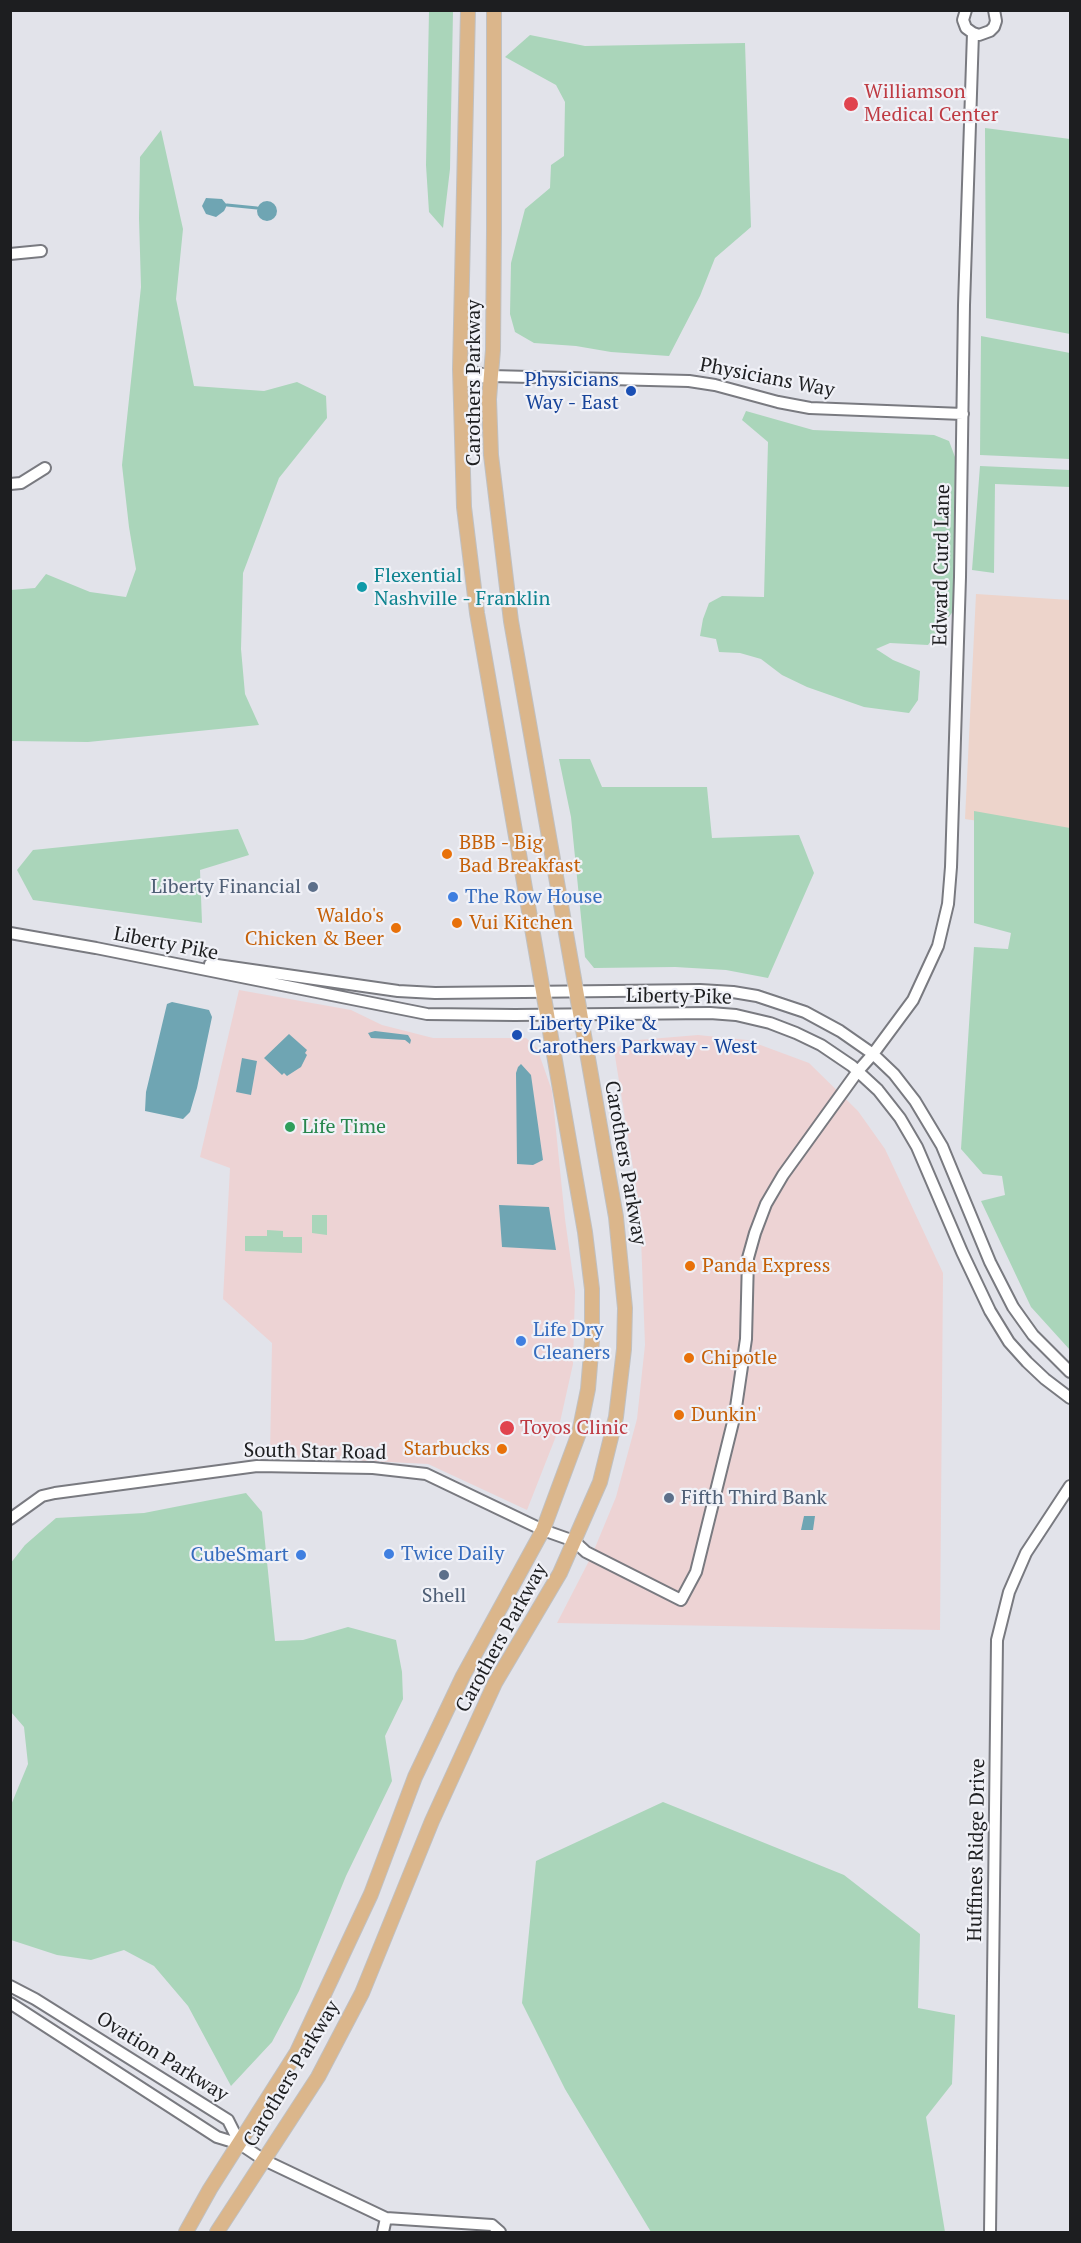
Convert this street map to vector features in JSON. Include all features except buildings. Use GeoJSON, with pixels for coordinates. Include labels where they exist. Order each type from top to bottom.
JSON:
{"type":"FeatureCollection","features":[{"type":"Feature","properties":{"kind":"main road","name":"Carothers Parkway"},"geometry":{"type":"LineString","coordinates":[[186,2232],[210,2188],[297,2052],[370,1894],[415,1777],[458,1686],[543,1530],[579,1433],[588,1389],[592,1341],[592,1289],[585,1232],[470,564],[465,507],[460,369],[468,10]]}},
{"type":"Feature","properties":{"kind":"main road","name":"Carothers Parkway"},"geometry":{"type":"LineString","coordinates":[[217,2232],[318,2077],[362,1993],[432,1821],[495,1683],[560,1573],[600,1482],[616,1417],[624,1349],[625,1308],[616,1217],[511,621],[491,455],[494,10]]}},
{"type":"Feature","properties":{"kind":"street","name":"Edward Curd Lane"},"geometry":{"type":"LineString","coordinates":[[681,1600],[696,1572],[735,1414],[746,1339],[748,1258],[766,1204],[783,1175],[858,1071],[913,1000],[938,946],[948,904],[951,867],[964,305],[973,33],[964,24],[966,10]]}},
{"type":"Feature","properties":{"kind":"street"},"geometry":{"type":"LineString","coordinates":[[973,33],[979,35],[990,31],[996,21],[994,10]]}},
{"type":"Feature","properties":{"kind":"street"},"geometry":{"type":"LineString","coordinates":[[10,254],[41,250]]}},
{"type":"Feature","properties":{"kind":"street","name":"Physicians Way"},"geometry":{"type":"LineString","coordinates":[[460,369],[491,376],[689,381],[810,408],[963,414]]}},
{"type":"Feature","properties":{"kind":"street","name":"Physicians Way"},"geometry":{"type":"LineString","coordinates":[[460,383],[491,376]]}},
{"type":"Feature","properties":{"kind":"street"},"geometry":{"type":"LineString","coordinates":[[10,484],[21,483],[45,468]]}},
{"type":"Feature","properties":{"kind":"street","name":"Liberty Pike"},"geometry":{"type":"LineString","coordinates":[[10,933],[427,1014],[710,1013],[736,1015],[770,1023],[796,1033],[821,1045],[858,1071],[878,1090],[900,1118],[917,1147],[990,1311],[1009,1342],[1045,1379],[1071,1398]]}},
{"type":"Feature","properties":{"kind":"street","name":"Liberty Pike"},"geometry":{"type":"LineString","coordinates":[[96,948],[398,991],[435,993],[700,990],[757,996],[805,1012],[840,1031],[873,1054],[894,1074],[930,1123],[942,1146],[994,1270],[1013,1307],[1033,1335],[1071,1372]]}},
{"type":"Feature","properties":{"kind":"street"},"geometry":{"type":"LineString","coordinates":[[944,1208],[964,1200]]}},
{"type":"Feature","properties":{"kind":"street","name":"South Star Road"},"geometry":{"type":"LineString","coordinates":[[10,1519],[36,1500],[49,1494],[271,1465],[373,1468],[426,1474],[543,1530],[574,1541],[586,1552],[681,1600]]}},
{"type":"Feature","properties":{"kind":"street","name":"Huffines Ridge Drive"},"geometry":{"type":"LineString","coordinates":[[990,2232],[997,1640],[1009,1592],[1026,1553],[1071,1486]]}},
{"type":"Feature","properties":{"kind":"street","name":"Ovation Parkway"},"geometry":{"type":"LineString","coordinates":[[10,1986],[53,2010],[228,2120],[240,2144]]}},
{"type":"Feature","properties":{"kind":"street","name":"Ovation Parkway"},"geometry":{"type":"LineString","coordinates":[[10,2003],[217,2137],[240,2144],[264,2160],[386,2218]]}},
{"type":"Feature","properties":{"kind":"street"},"geometry":{"type":"LineString","coordinates":[[44,2024],[53,2010]]}},
{"type":"Feature","properties":{"kind":"street"},"geometry":{"type":"LineString","coordinates":[[382,2232],[386,2218],[492,2225],[500,2232]]}},
{"type":"Feature","properties":{"kind":"shaded area"},"geometry":{"type":"Polygon","coordinates":[[[976,594],[1070,600],[1070,835],[965,819],[976,594]]]}},
{"type":"Feature","properties":{"kind":"shaded area"},"geometry":{"type":"Polygon","coordinates":[[[239,990],[351,1010],[382,1025],[433,1038],[526,1038],[537,1048],[552,1091],[575,1291],[573,1364],[558,1431],[527,1510],[428,1464],[270,1456],[272,1343],[223,1299],[230,1168],[200,1157],[239,990]]]}},
{"type":"Feature","properties":{"kind":"shaded area"},"geometry":{"type":"Polygon","coordinates":[[[698,1035],[747,1040],[809,1063],[858,1111],[885,1149],[943,1273],[940,1630],[557,1623],[592,1555],[616,1497],[637,1419],[645,1345],[640,1211],[614,1050],[626,1041],[698,1035]]]}},
{"type":"Feature","properties":{"kind":"green space"},"geometry":{"type":"Polygon","coordinates":[[[429,11],[453,11],[450,169],[443,228],[429,212],[426,165],[429,11]]]}},
{"type":"Feature","properties":{"kind":"green space"},"geometry":{"type":"Polygon","coordinates":[[[530,35],[585,46],[745,43],[751,227],[715,258],[700,296],[669,356],[534,343],[515,332],[510,314],[511,263],[525,209],[550,188],[551,165],[564,156],[565,102],[556,85],[505,57],[530,35]]]}},
{"type":"Feature","properties":{"kind":"green space"},"geometry":{"type":"Polygon","coordinates":[[[985,128],[1070,139],[1070,334],[986,318],[985,128]]]}},
{"type":"Feature","properties":{"kind":"green space"},"geometry":{"type":"Polygon","coordinates":[[[161,130],[183,229],[176,299],[194,386],[264,391],[297,382],[326,396],[327,418],[279,478],[243,573],[241,649],[245,694],[259,725],[88,742],[11,741],[11,590],[35,588],[46,574],[90,592],[126,597],[136,569],[122,465],[141,287],[140,157],[161,130]]]}},
{"type":"Feature","properties":{"kind":"green space"},"geometry":{"type":"Polygon","coordinates":[[[981,336],[1070,353],[1070,459],[980,455],[981,336]]]}},
{"type":"Feature","properties":{"kind":"green space"},"geometry":{"type":"Polygon","coordinates":[[[746,411],[813,430],[934,435],[949,441],[955,457],[954,610],[928,645],[890,643],[876,649],[893,660],[920,671],[918,700],[909,713],[864,707],[807,687],[782,675],[761,659],[740,653],[719,652],[716,639],[700,636],[709,603],[722,596],[764,597],[768,442],[742,420],[746,411]]]}},
{"type":"Feature","properties":{"kind":"green space"},"geometry":{"type":"Polygon","coordinates":[[[980,466],[1070,470],[1070,487],[995,484],[994,573],[972,570],[980,466]]]}},
{"type":"Feature","properties":{"kind":"green space"},"geometry":{"type":"Polygon","coordinates":[[[559,759],[590,759],[602,787],[707,787],[712,838],[799,835],[814,873],[768,978],[726,970],[675,967],[594,968],[585,957],[571,817],[559,759]]]}},
{"type":"Feature","properties":{"kind":"green space"},"geometry":{"type":"Polygon","coordinates":[[[974,811],[1070,828],[1070,1350],[1031,1307],[981,1201],[1005,1195],[1002,1176],[983,1174],[961,1149],[974,947],[1008,949],[1011,933],[974,923],[974,811]]]}},
{"type":"Feature","properties":{"kind":"green space"},"geometry":{"type":"Polygon","coordinates":[[[238,829],[249,855],[200,870],[202,923],[33,900],[17,870],[33,850],[238,829]]]}},
{"type":"Feature","properties":{"kind":"green space"},"geometry":{"type":"Polygon","coordinates":[[[312,1215],[327,1215],[327,1235],[312,1233],[312,1215]]]}},
{"type":"Feature","properties":{"kind":"green space"},"geometry":{"type":"Polygon","coordinates":[[[267,1230],[283,1231],[283,1237],[302,1237],[302,1253],[245,1251],[245,1236],[267,1236],[267,1230]]]}},
{"type":"Feature","properties":{"kind":"green space"},"geometry":{"type":"Polygon","coordinates":[[[246,1493],[262,1512],[275,1641],[303,1640],[348,1627],[396,1640],[402,1672],[403,1699],[385,1736],[392,1781],[346,1876],[299,1991],[272,2042],[231,2086],[188,2006],[154,1966],[124,1950],[91,1960],[57,1955],[11,1940],[11,1805],[28,1764],[24,1727],[11,1712],[10,1564],[25,1545],[56,1518],[144,1513],[246,1493]]]}},
{"type":"Feature","properties":{"kind":"green space"},"geometry":{"type":"Polygon","coordinates":[[[663,1802],[844,1875],[920,1934],[918,2008],[955,2015],[952,2084],[926,2117],[945,2232],[651,2232],[565,2089],[522,2003],[536,1861],[663,1802]]]}},
{"type":"Feature","properties":{"kind":"water"},"geometry":{"type":"Polygon","coordinates":[[[206,198],[222,199],[227,205],[224,211],[216,217],[206,214],[202,206],[206,198]]]}},
{"type":"Feature","properties":{"kind":"water"},"geometry":{"type":"Polygon","coordinates":[[[267,201],[274,204],[277,211],[274,218],[267,221],[260,218],[257,211],[260,204],[267,201]]]}},
{"type":"Feature","properties":{"kind":"water"},"geometry":{"type":"Polygon","coordinates":[[[172,1002],[209,1010],[212,1017],[197,1088],[190,1112],[183,1119],[145,1111],[146,1092],[167,1004],[172,1002]]]}},
{"type":"Feature","properties":{"kind":"water"},"geometry":{"type":"Polygon","coordinates":[[[375,1031],[408,1035],[411,1040],[410,1044],[405,1040],[371,1038],[368,1033],[375,1031]]]}},
{"type":"Feature","properties":{"kind":"water"},"geometry":{"type":"Polygon","coordinates":[[[289,1034],[307,1050],[305,1053],[307,1055],[301,1067],[287,1076],[284,1073],[282,1075],[264,1058],[289,1034]]]}},
{"type":"Feature","properties":{"kind":"water"},"geometry":{"type":"Polygon","coordinates":[[[242,1058],[257,1061],[251,1095],[236,1092],[242,1058]]]}},
{"type":"Feature","properties":{"kind":"water"},"geometry":{"type":"Polygon","coordinates":[[[521,1064],[531,1075],[543,1160],[533,1165],[517,1164],[516,1073],[521,1064]]]}},
{"type":"Feature","properties":{"kind":"water"},"geometry":{"type":"Polygon","coordinates":[[[499,1205],[549,1207],[556,1250],[502,1247],[499,1205]]]}},
{"type":"Feature","properties":{"kind":"water"},"geometry":{"type":"Polygon","coordinates":[[[804,1516],[815,1516],[813,1530],[801,1530],[804,1516]]]}},
{"type":"Feature","properties":{"kind":"waterway"},"geometry":{"type":"LineString","coordinates":[[227,205],[257,208]]}},
{"type":"Feature","properties":{"kind":"place","name":"Williamson Medical Center"},"geometry":{"type":"Point","coordinates":[851,104]}},
{"type":"Feature","properties":{"kind":"place","name":"Physicians Way - East"},"geometry":{"type":"Point","coordinates":[631,391]}},
{"type":"Feature","properties":{"kind":"place","name":"Flexential Nashville - Franklin"},"geometry":{"type":"Point","coordinates":[362,587]}},
{"type":"Feature","properties":{"kind":"place","name":"BBB - Big Bad Breakfast"},"geometry":{"type":"Point","coordinates":[447,854]}},
{"type":"Feature","properties":{"kind":"place","name":"Liberty Financial"},"geometry":{"type":"Point","coordinates":[313,887]}},
{"type":"Feature","properties":{"kind":"place","name":"The Row House"},"geometry":{"type":"Point","coordinates":[453,897]}},
{"type":"Feature","properties":{"kind":"place","name":"Vui Kitchen"},"geometry":{"type":"Point","coordinates":[457,923]}},
{"type":"Feature","properties":{"kind":"place","name":"Waldo's Chicken & Beer"},"geometry":{"type":"Point","coordinates":[396,928]}},
{"type":"Feature","properties":{"kind":"place","name":"Liberty Pike & Carothers Parkway - West"},"geometry":{"type":"Point","coordinates":[517,1035]}},
{"type":"Feature","properties":{"kind":"place","name":"Life Time"},"geometry":{"type":"Point","coordinates":[290,1127]}},
{"type":"Feature","properties":{"kind":"place","name":"Panda Express"},"geometry":{"type":"Point","coordinates":[690,1266]}},
{"type":"Feature","properties":{"kind":"place","name":"Life Dry Cleaners"},"geometry":{"type":"Point","coordinates":[521,1341]}},
{"type":"Feature","properties":{"kind":"place","name":"Chipotle"},"geometry":{"type":"Point","coordinates":[689,1358]}},
{"type":"Feature","properties":{"kind":"place","name":"Dunkin'"},"geometry":{"type":"Point","coordinates":[679,1415]}},
{"type":"Feature","properties":{"kind":"place","name":"Toyos Clinic"},"geometry":{"type":"Point","coordinates":[507,1428]}},
{"type":"Feature","properties":{"kind":"place","name":"Starbucks"},"geometry":{"type":"Point","coordinates":[502,1449]}},
{"type":"Feature","properties":{"kind":"place","name":"Fifth Third Bank"},"geometry":{"type":"Point","coordinates":[669,1498]}},
{"type":"Feature","properties":{"kind":"place","name":"Twice Daily"},"geometry":{"type":"Point","coordinates":[389,1554]}},
{"type":"Feature","properties":{"kind":"place","name":"CubeSmart"},"geometry":{"type":"Point","coordinates":[301,1555]}},
{"type":"Feature","properties":{"kind":"place","name":"Shell"},"geometry":{"type":"Point","coordinates":[444,1575]}}]}
